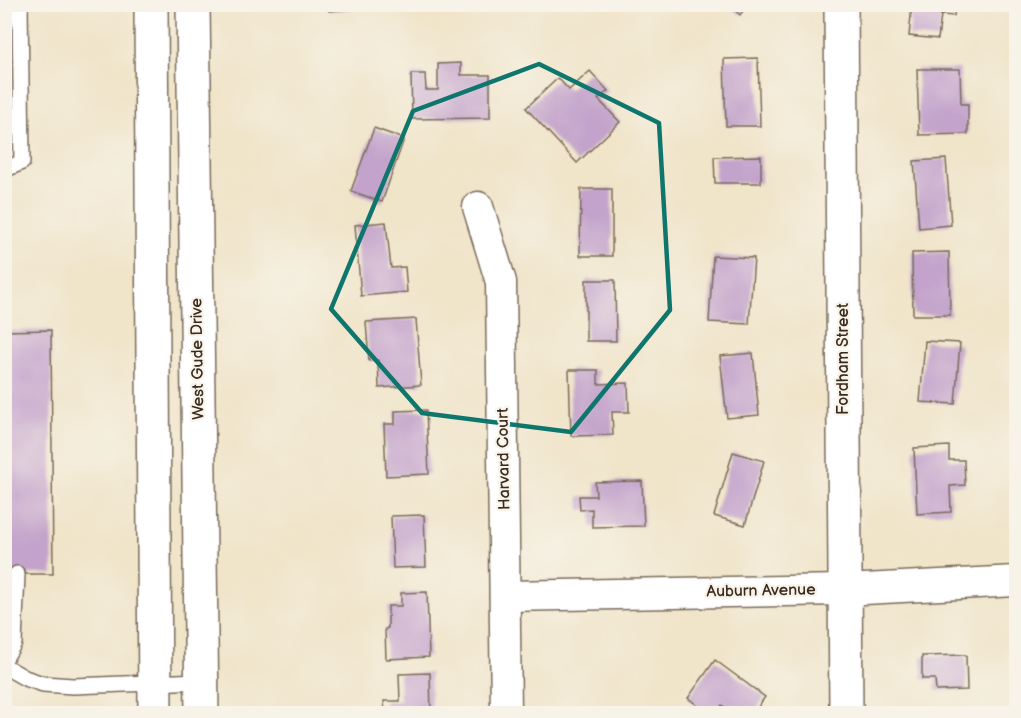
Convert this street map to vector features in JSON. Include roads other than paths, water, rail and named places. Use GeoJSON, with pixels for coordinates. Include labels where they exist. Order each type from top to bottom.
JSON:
{"type":"FeatureCollection","features":[{"type":"Feature","properties":{"kind":"main road"},"geometry":{"type":"LineString","coordinates":[[151,4],[155,698]]}},
{"type":"Feature","properties":{"kind":"main road","name":"West Gude Drive"},"geometry":{"type":"LineString","coordinates":[[193,4],[202,714]]}},
{"type":"Feature","properties":{"kind":"main road","name":"Fordham Street"},"geometry":{"type":"LineString","coordinates":[[841,4],[846,714]]}},
{"type":"Feature","properties":{"kind":"street","name":"Harvard Court"},"geometry":{"type":"LineString","coordinates":[[478,207],[501,282],[506,714]]}},
{"type":"Feature","properties":{"kind":"street","name":"Auburn Avenue"},"geometry":{"type":"LineString","coordinates":[[505,596],[845,590],[1017,581]]}},
{"type":"Feature","properties":{"kind":"lane"},"geometry":{"type":"LineString","coordinates":[[4,17],[20,7]]}},
{"type":"Feature","properties":{"kind":"lane"},"geometry":{"type":"LineString","coordinates":[[4,170],[22,162],[20,7]]}},
{"type":"Feature","properties":{"kind":"lane"},"geometry":{"type":"LineString","coordinates":[[4,660],[14,643],[17,574]]}},
{"type":"Feature","properties":{"kind":"lane"},"geometry":{"type":"LineString","coordinates":[[4,666],[25,678],[43,684],[155,698],[201,681]]}}]}
